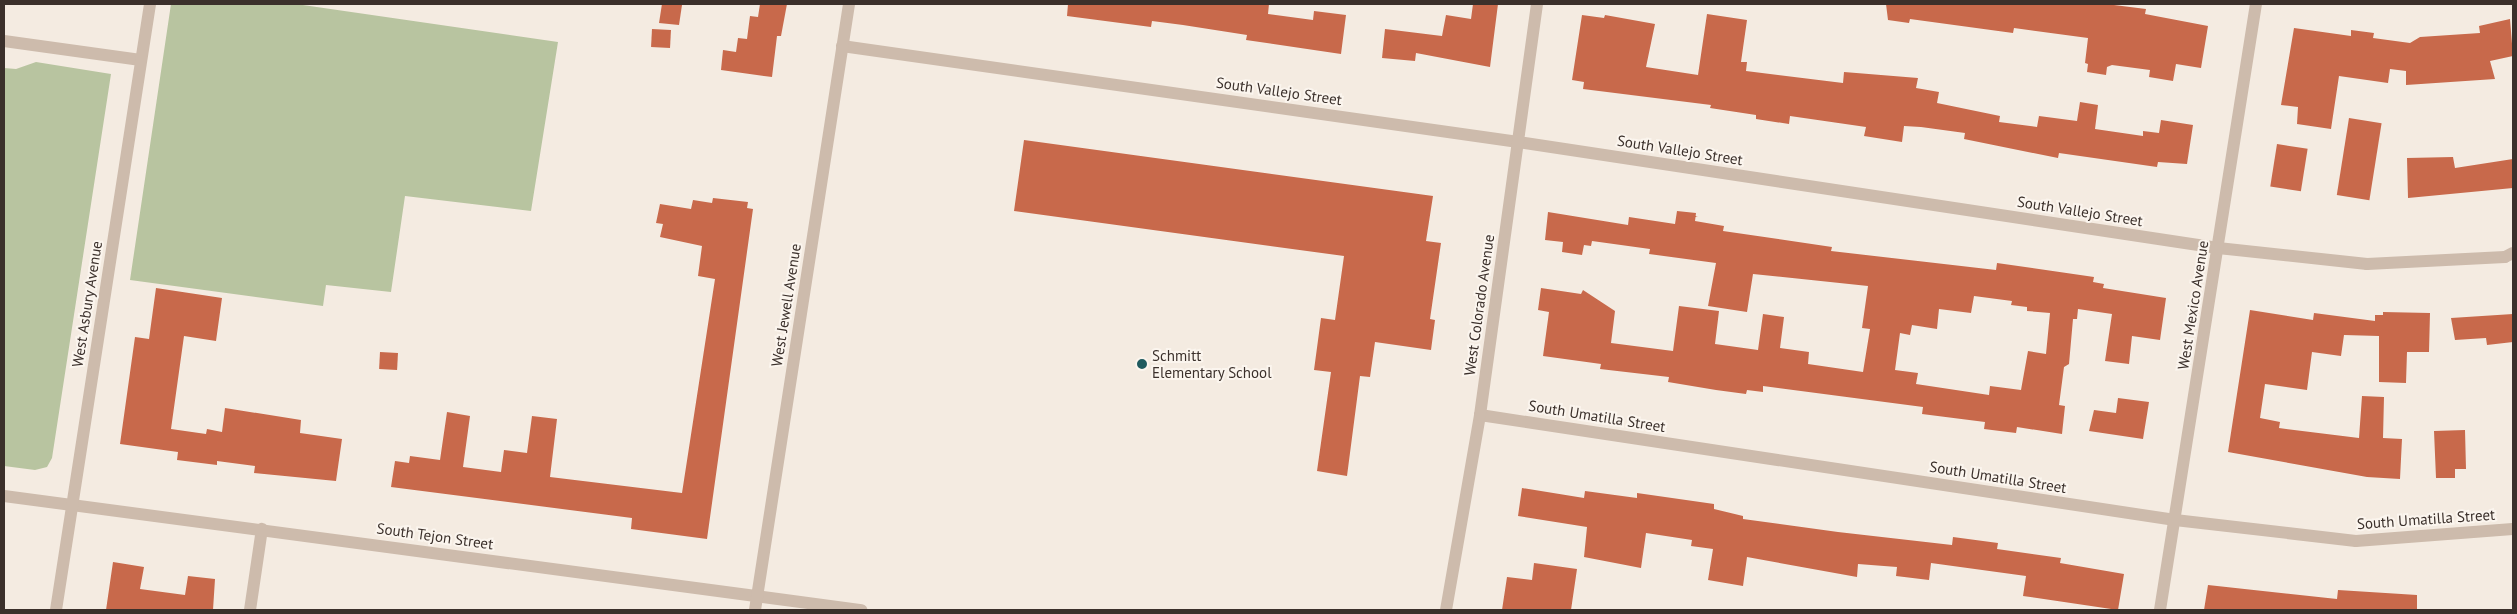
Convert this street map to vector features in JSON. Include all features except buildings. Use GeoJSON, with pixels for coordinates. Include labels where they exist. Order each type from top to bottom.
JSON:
{"type":"FeatureCollection","features":[{"type":"Feature","properties":{"kind":"street","name":"West Asbury Avenue"},"geometry":{"type":"LineString","coordinates":[[56,610],[150,4]]}},
{"type":"Feature","properties":{"kind":"street","name":"West Jewell Avenue"},"geometry":{"type":"LineString","coordinates":[[755,610],[849,4]]}},
{"type":"Feature","properties":{"kind":"street","name":"West Colorado Avenue"},"geometry":{"type":"LineString","coordinates":[[1446,610],[1480,415],[1537,4]]}},
{"type":"Feature","properties":{"kind":"street","name":"West Mexico Avenue"},"geometry":{"type":"LineString","coordinates":[[2160,610],[2256,4]]}},
{"type":"Feature","properties":{"kind":"street"},"geometry":{"type":"LineString","coordinates":[[4,41],[141,60]]}},
{"type":"Feature","properties":{"kind":"street","name":"South Vallejo Street"},"geometry":{"type":"LineString","coordinates":[[842,46],[1518,142],[2218,248],[2366,264],[2505,257],[2513,253]]}},
{"type":"Feature","properties":{"kind":"street","name":"South Umatilla Street"},"geometry":{"type":"LineString","coordinates":[[1480,415],[2175,520],[2356,541],[2513,529]]}},
{"type":"Feature","properties":{"kind":"street","name":"South Tejon Street"},"geometry":{"type":"LineString","coordinates":[[4,496],[861,610]]}},
{"type":"Feature","properties":{"kind":"street"},"geometry":{"type":"LineString","coordinates":[[250,610],[262,529]]}},
{"type":"Feature","properties":{"kind":"green space"},"geometry":{"type":"Polygon","coordinates":[[[171,4],[296,4],[558,42],[531,211],[405,196],[391,292],[326,285],[323,306],[130,280],[171,4]]]}},
{"type":"Feature","properties":{"kind":"green space"},"geometry":{"type":"Polygon","coordinates":[[[36,62],[111,74],[52,458],[47,467],[35,470],[4,466],[4,68],[16,69],[36,62]]]}},
{"type":"Feature","properties":{"kind":"place","name":"Schmitt Elementary School"},"geometry":{"type":"Point","coordinates":[1142,364]}}]}
